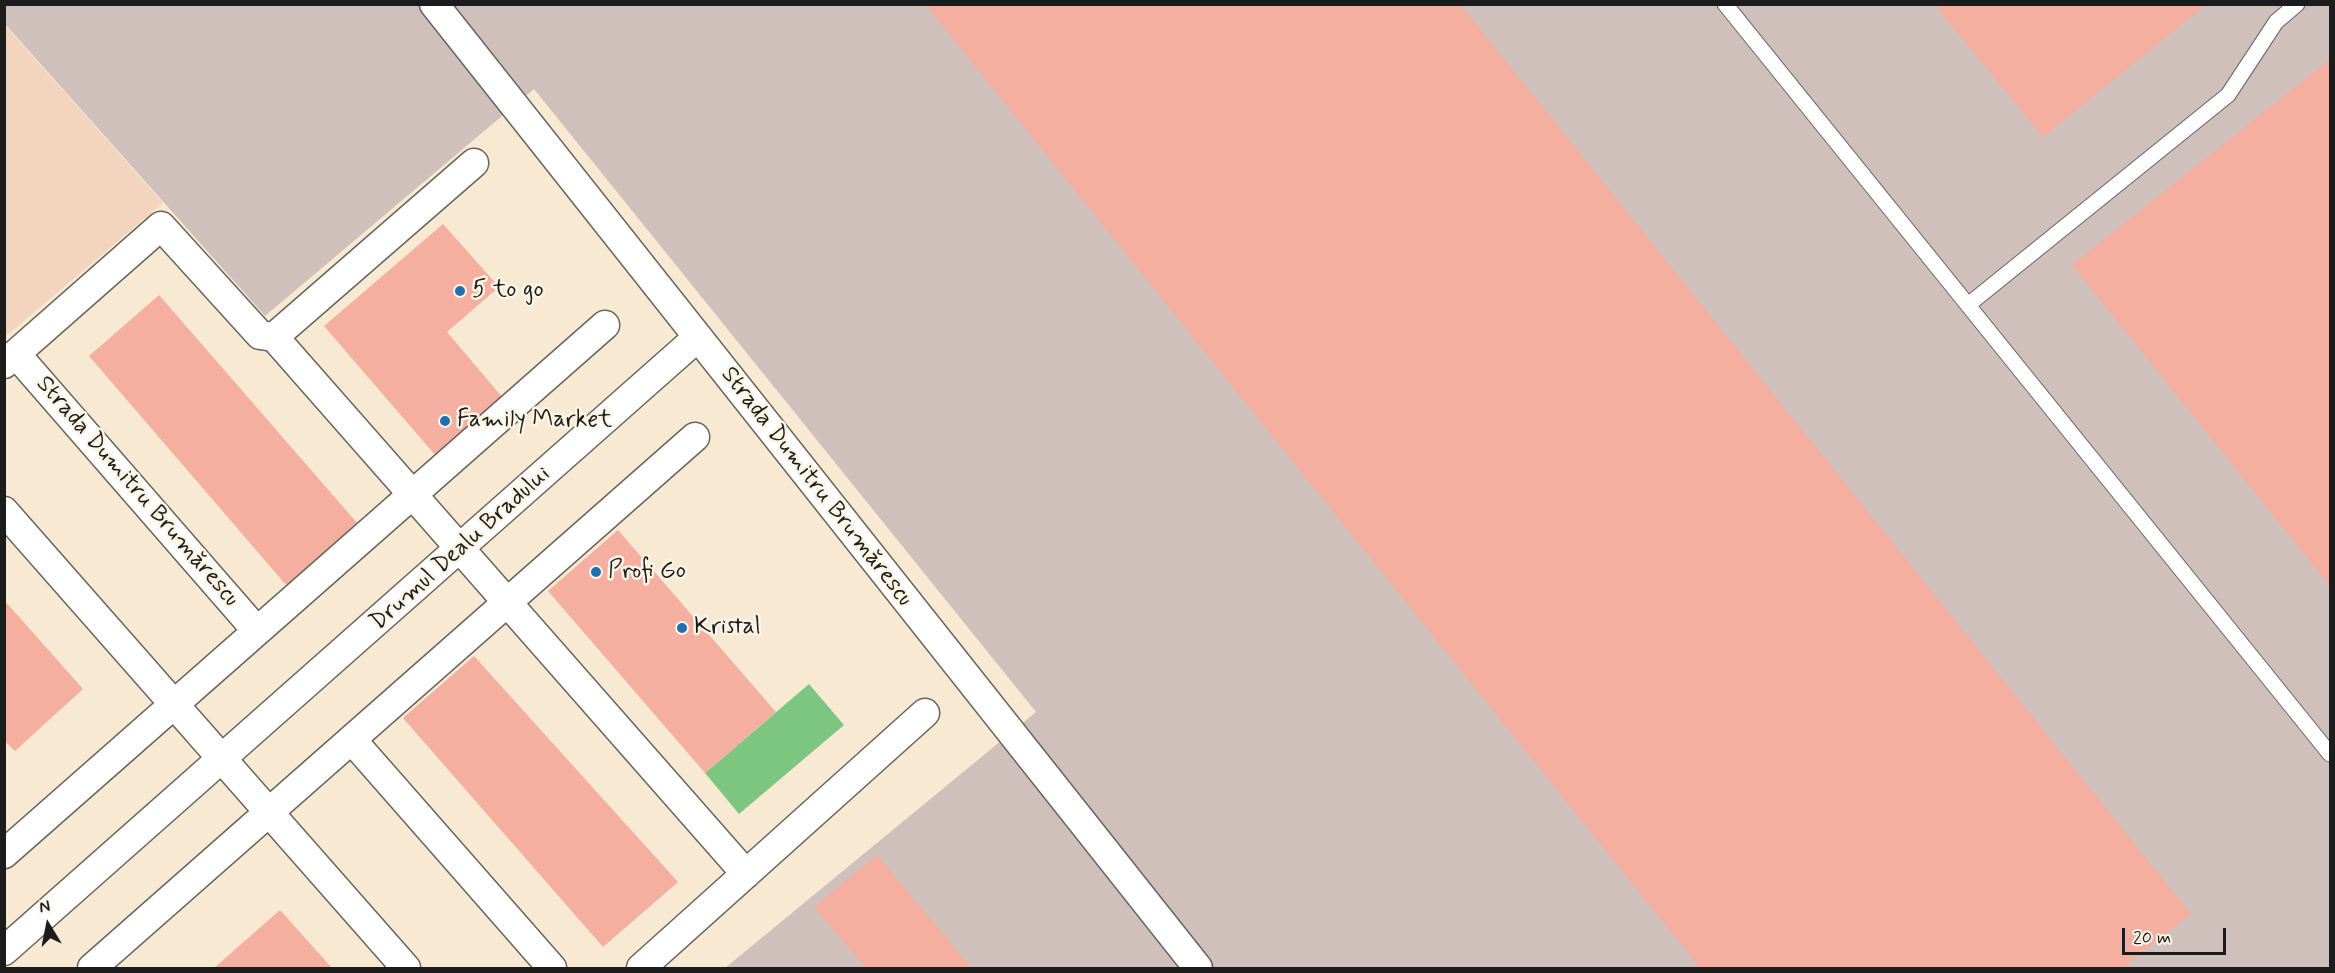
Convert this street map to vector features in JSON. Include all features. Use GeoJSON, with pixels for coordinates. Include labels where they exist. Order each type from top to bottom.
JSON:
{"type":"FeatureCollection","features":[{"type":"Feature","properties":{"kind":"street","name":"Strada Dumitru Brumărescu"},"geometry":{"type":"LineString","coordinates":[[434,4],[1192,966]]}},
{"type":"Feature","properties":{"kind":"street"},"geometry":{"type":"LineString","coordinates":[[274,338],[474,164]]}},
{"type":"Feature","properties":{"kind":"street"},"geometry":{"type":"LineString","coordinates":[[10,359],[161,226],[260,335],[274,338],[746,874]]}},
{"type":"Feature","properties":{"kind":"street"},"geometry":{"type":"LineString","coordinates":[[9,841],[174,704],[605,325]]}},
{"type":"Feature","properties":{"kind":"street","name":"Drumul Dealu Bradului"},"geometry":{"type":"LineString","coordinates":[[4,951],[698,337]]}},
{"type":"Feature","properties":{"kind":"street","name":"Strada Dumitru Brumărescu"},"geometry":{"type":"LineString","coordinates":[[10,359],[257,631]]}},
{"type":"Feature","properties":{"kind":"street"},"geometry":{"type":"LineString","coordinates":[[92,969],[121,959],[269,812],[695,437]]}},
{"type":"Feature","properties":{"kind":"street"},"geometry":{"type":"LineString","coordinates":[[4,511],[406,969]]}},
{"type":"Feature","properties":{"kind":"street"},"geometry":{"type":"LineString","coordinates":[[641,969],[926,713]]}},
{"type":"Feature","properties":{"kind":"street"},"geometry":{"type":"LineString","coordinates":[[352,740],[552,969]]}},
{"type":"Feature","properties":{"kind":"lane"},"geometry":{"type":"LineString","coordinates":[[1725,4],[2331,754]]}},
{"type":"Feature","properties":{"kind":"lane"},"geometry":{"type":"LineString","coordinates":[[1968,306],[2228,95],[2276,22],[2297,4]]}},
{"type":"Feature","properties":{"kind":"shaded area"},"geometry":{"type":"Polygon","coordinates":[[[4,5],[2330,5],[2330,968],[725,968],[1036,712],[534,89],[265,316],[5,24],[4,5]]]}},
{"type":"Feature","properties":{"kind":"shaded area"},"geometry":{"type":"Polygon","coordinates":[[[4,24],[163,203],[5,337],[4,337],[4,24]]]}},
{"type":"Feature","properties":{"kind":"green space"},"geometry":{"type":"Polygon","coordinates":[[[809,684],[844,725],[739,814],[705,773],[809,684]]]}},
{"type":"Feature","properties":{"kind":"building"},"geometry":{"type":"Polygon","coordinates":[[[925,4],[1460,4],[2191,914],[2122,968],[1700,968],[925,4]]]}},
{"type":"Feature","properties":{"kind":"building"},"geometry":{"type":"Polygon","coordinates":[[[1944,4],[2207,4],[2043,137],[1938,9],[1944,4]]]}},
{"type":"Feature","properties":{"kind":"building"},"geometry":{"type":"Polygon","coordinates":[[[2330,59],[2330,586],[2072,265],[2330,59]]]}},
{"type":"Feature","properties":{"kind":"building"},"geometry":{"type":"Polygon","coordinates":[[[443,224],[499,287],[447,332],[503,398],[436,456],[324,326],[443,224]]]}},
{"type":"Feature","properties":{"kind":"building"},"geometry":{"type":"Polygon","coordinates":[[[159,295],[358,524],[287,586],[89,356],[159,295]]]}},
{"type":"Feature","properties":{"kind":"building"},"geometry":{"type":"Polygon","coordinates":[[[618,530],[776,712],[705,773],[548,591],[618,530]]]}},
{"type":"Feature","properties":{"kind":"building"},"geometry":{"type":"Polygon","coordinates":[[[4,600],[83,689],[15,751],[4,740],[4,600]]]}},
{"type":"Feature","properties":{"kind":"building"},"geometry":{"type":"Polygon","coordinates":[[[474,656],[678,882],[603,947],[403,718],[474,656]]]}},
{"type":"Feature","properties":{"kind":"building"},"geometry":{"type":"Polygon","coordinates":[[[877,855],[972,968],[866,968],[814,907],[877,855]]]}},
{"type":"Feature","properties":{"kind":"building"},"geometry":{"type":"Polygon","coordinates":[[[280,910],[332,968],[214,968],[280,910]]]}},
{"type":"Feature","properties":{"kind":"place","name":"5 to go"},"geometry":{"type":"Point","coordinates":[460,291]}},
{"type":"Feature","properties":{"kind":"place","name":"Family Market"},"geometry":{"type":"Point","coordinates":[445,421]}},
{"type":"Feature","properties":{"kind":"place","name":"Profi Go"},"geometry":{"type":"Point","coordinates":[596,572]}},
{"type":"Feature","properties":{"kind":"place","name":"Kristal"},"geometry":{"type":"Point","coordinates":[682,628]}}]}
